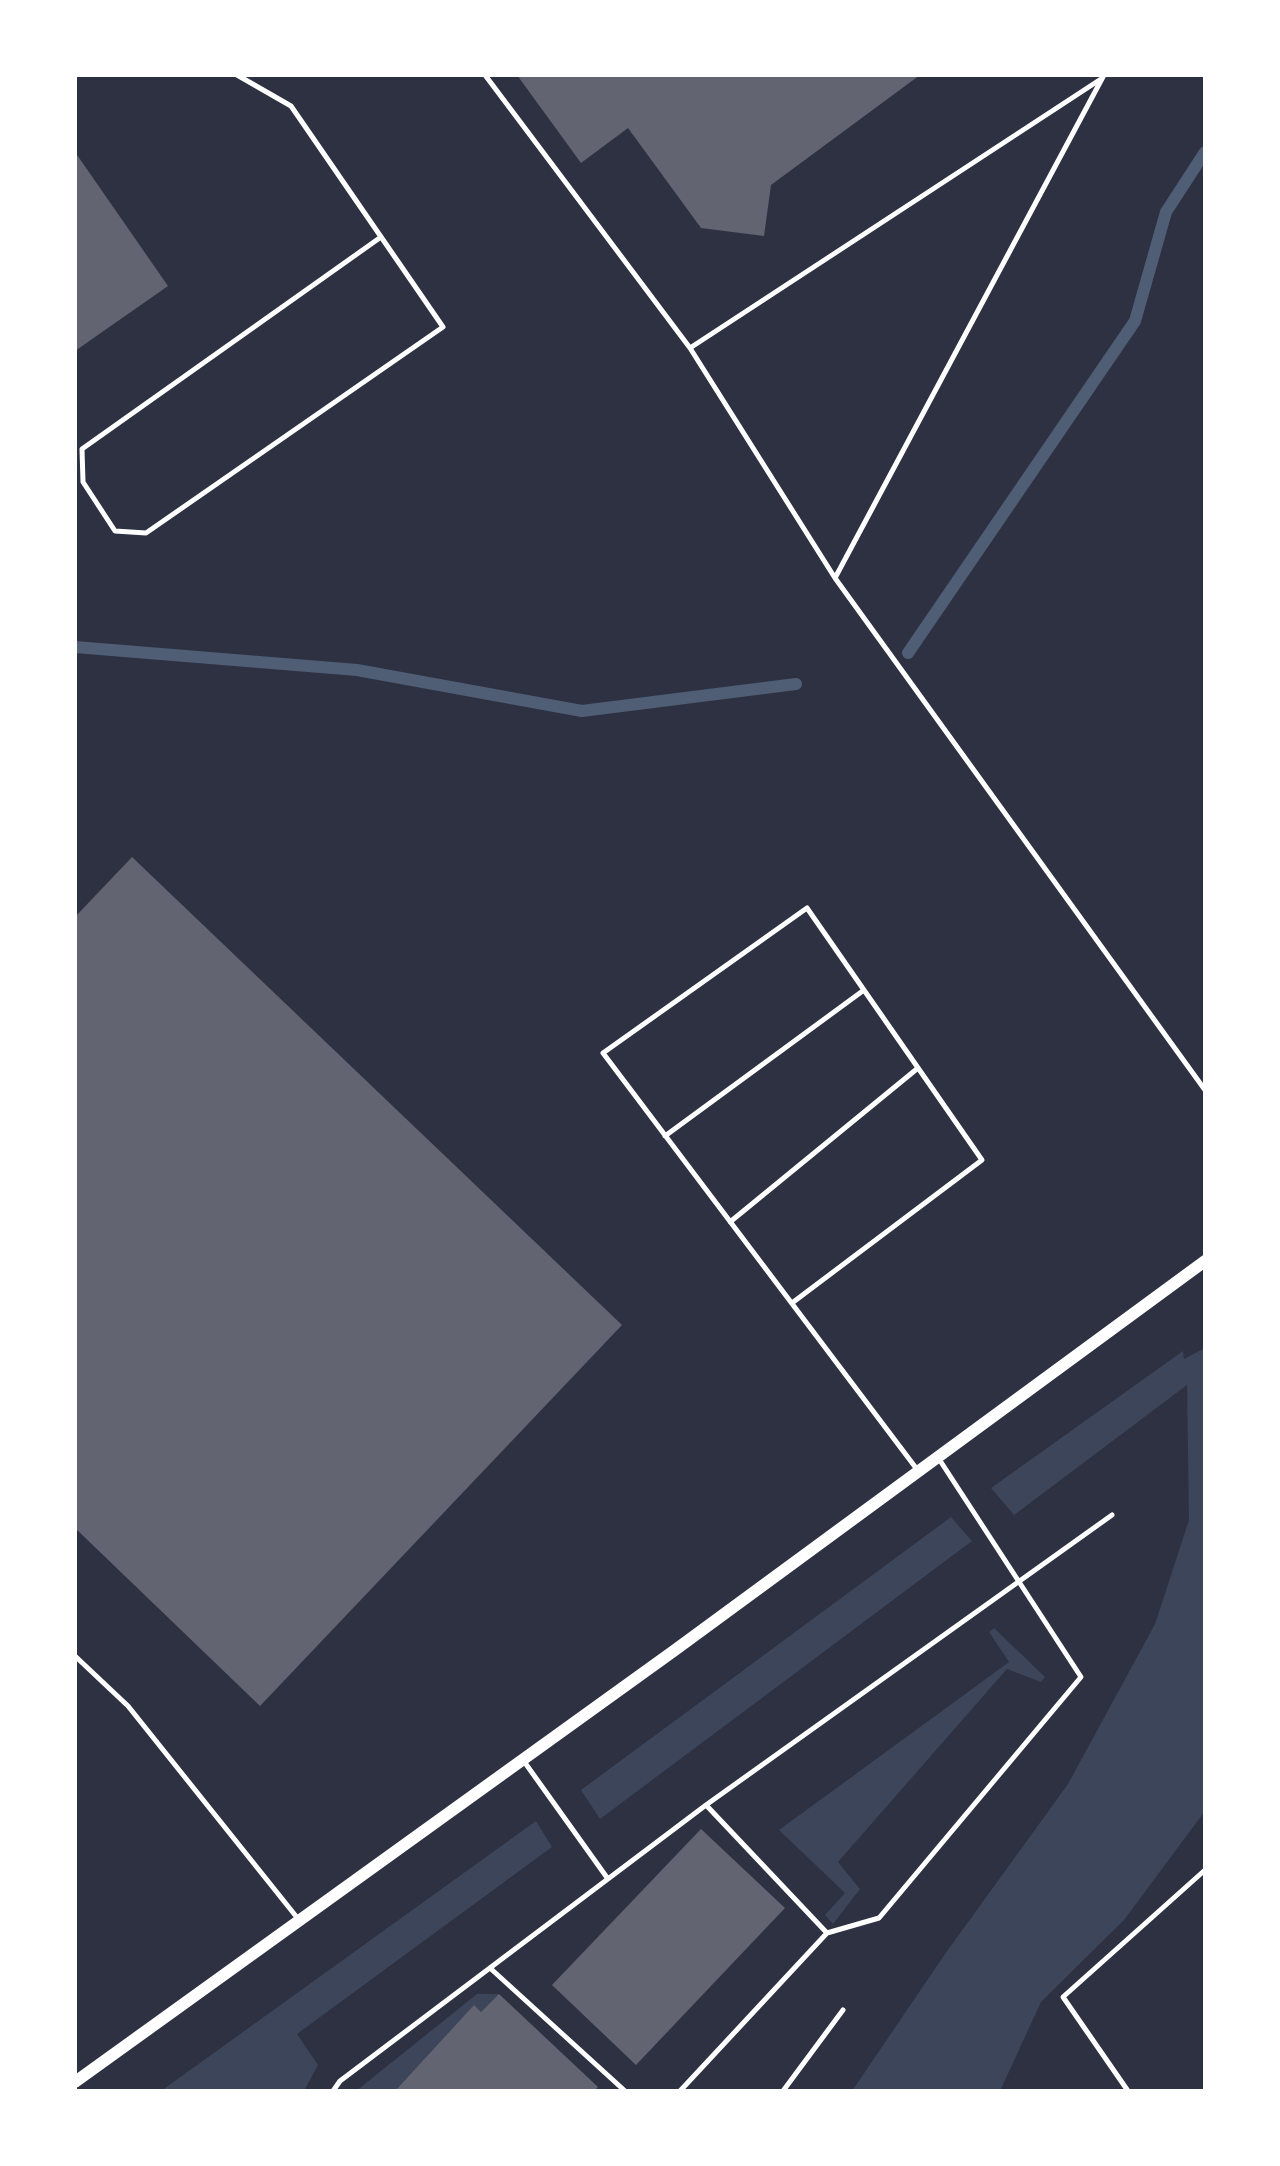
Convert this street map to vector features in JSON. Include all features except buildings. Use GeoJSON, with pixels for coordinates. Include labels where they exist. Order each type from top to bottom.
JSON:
{"type":"FeatureCollection","features":[{"type":"Feature","properties":{"kind":"street"},"geometry":{"type":"LineString","coordinates":[[75,2081],[523,1760],[1205,1261]]}},
{"type":"Feature","properties":{"kind":"lane"},"geometry":{"type":"LineString","coordinates":[[237,75],[290,106],[443,327],[146,533],[115,531],[83,482],[82,449],[380,237]]}},
{"type":"Feature","properties":{"kind":"lane"},"geometry":{"type":"LineString","coordinates":[[485,75],[690,348],[835,578],[1205,1090]]}},
{"type":"Feature","properties":{"kind":"lane"},"geometry":{"type":"LineString","coordinates":[[690,348],[1103,77]]}},
{"type":"Feature","properties":{"kind":"lane"},"geometry":{"type":"LineString","coordinates":[[835,578],[1103,77]]}},
{"type":"Feature","properties":{"kind":"lane"},"geometry":{"type":"LineString","coordinates":[[792,1303],[982,1160],[807,908],[603,1052],[919,1472]]}},
{"type":"Feature","properties":{"kind":"lane"},"geometry":{"type":"LineString","coordinates":[[665,1136],[864,990]]}},
{"type":"Feature","properties":{"kind":"lane"},"geometry":{"type":"LineString","coordinates":[[730,1222],[918,1068]]}},
{"type":"Feature","properties":{"kind":"lane"},"geometry":{"type":"LineString","coordinates":[[680,2091],[827,1934],[879,1917],[1081,1678],[938,1457]]}},
{"type":"Feature","properties":{"kind":"lane"},"geometry":{"type":"LineString","coordinates":[[333,2091],[340,2081],[706,1805],[1112,1515]]}},
{"type":"Feature","properties":{"kind":"lane"},"geometry":{"type":"LineString","coordinates":[[75,1656],[128,1706],[299,1920]]}},
{"type":"Feature","properties":{"kind":"lane"},"geometry":{"type":"LineString","coordinates":[[523,1760],[608,1879]]}},
{"type":"Feature","properties":{"kind":"lane"},"geometry":{"type":"LineString","coordinates":[[706,1805],[827,1934]]}},
{"type":"Feature","properties":{"kind":"lane"},"geometry":{"type":"LineString","coordinates":[[1128,2091],[1063,1997],[1205,1870]]}},
{"type":"Feature","properties":{"kind":"lane"},"geometry":{"type":"LineString","coordinates":[[490,1968],[625,2091]]}},
{"type":"Feature","properties":{"kind":"lane"},"geometry":{"type":"LineString","coordinates":[[783,2091],[843,2010]]}},
{"type":"Feature","properties":{"kind":"shaded area"},"geometry":{"type":"Polygon","coordinates":[[[1205,1348],[1205,1811],[1124,1920],[1041,2002],[1000,2091],[852,2091],[945,1954],[1068,1784],[1155,1624],[1189,1520],[1187,1385],[1014,1515],[991,1488],[1183,1351],[1184,1359],[1205,1348]]]}},
{"type":"Feature","properties":{"kind":"shaded area"},"geometry":{"type":"Polygon","coordinates":[[[951,1517],[972,1541],[600,1819],[581,1790],[951,1517]]]}},
{"type":"Feature","properties":{"kind":"shaded area"},"geometry":{"type":"Polygon","coordinates":[[[994,1628],[1045,1677],[1041,1682],[1007,1669],[838,1862],[860,1889],[833,1924],[825,1915],[845,1893],[779,1830],[1009,1662],[989,1632],[994,1628]]]}},
{"type":"Feature","properties":{"kind":"shaded area"},"geometry":{"type":"Polygon","coordinates":[[[536,1821],[552,1847],[297,2034],[318,2065],[304,2091],[161,2091],[536,1821]]]}},
{"type":"Feature","properties":{"kind":"shaded area"},"geometry":{"type":"Polygon","coordinates":[[[477,1994],[499,1994],[481,2012],[474,2006],[395,2091],[356,2091],[477,1994]]]}},
{"type":"Feature","properties":{"kind":"waterway"},"geometry":{"type":"LineString","coordinates":[[908,653],[1135,321],[1166,212],[1205,152]]}},
{"type":"Feature","properties":{"kind":"waterway"},"geometry":{"type":"LineString","coordinates":[[75,647],[357,670],[582,711],[796,684]]}}]}
